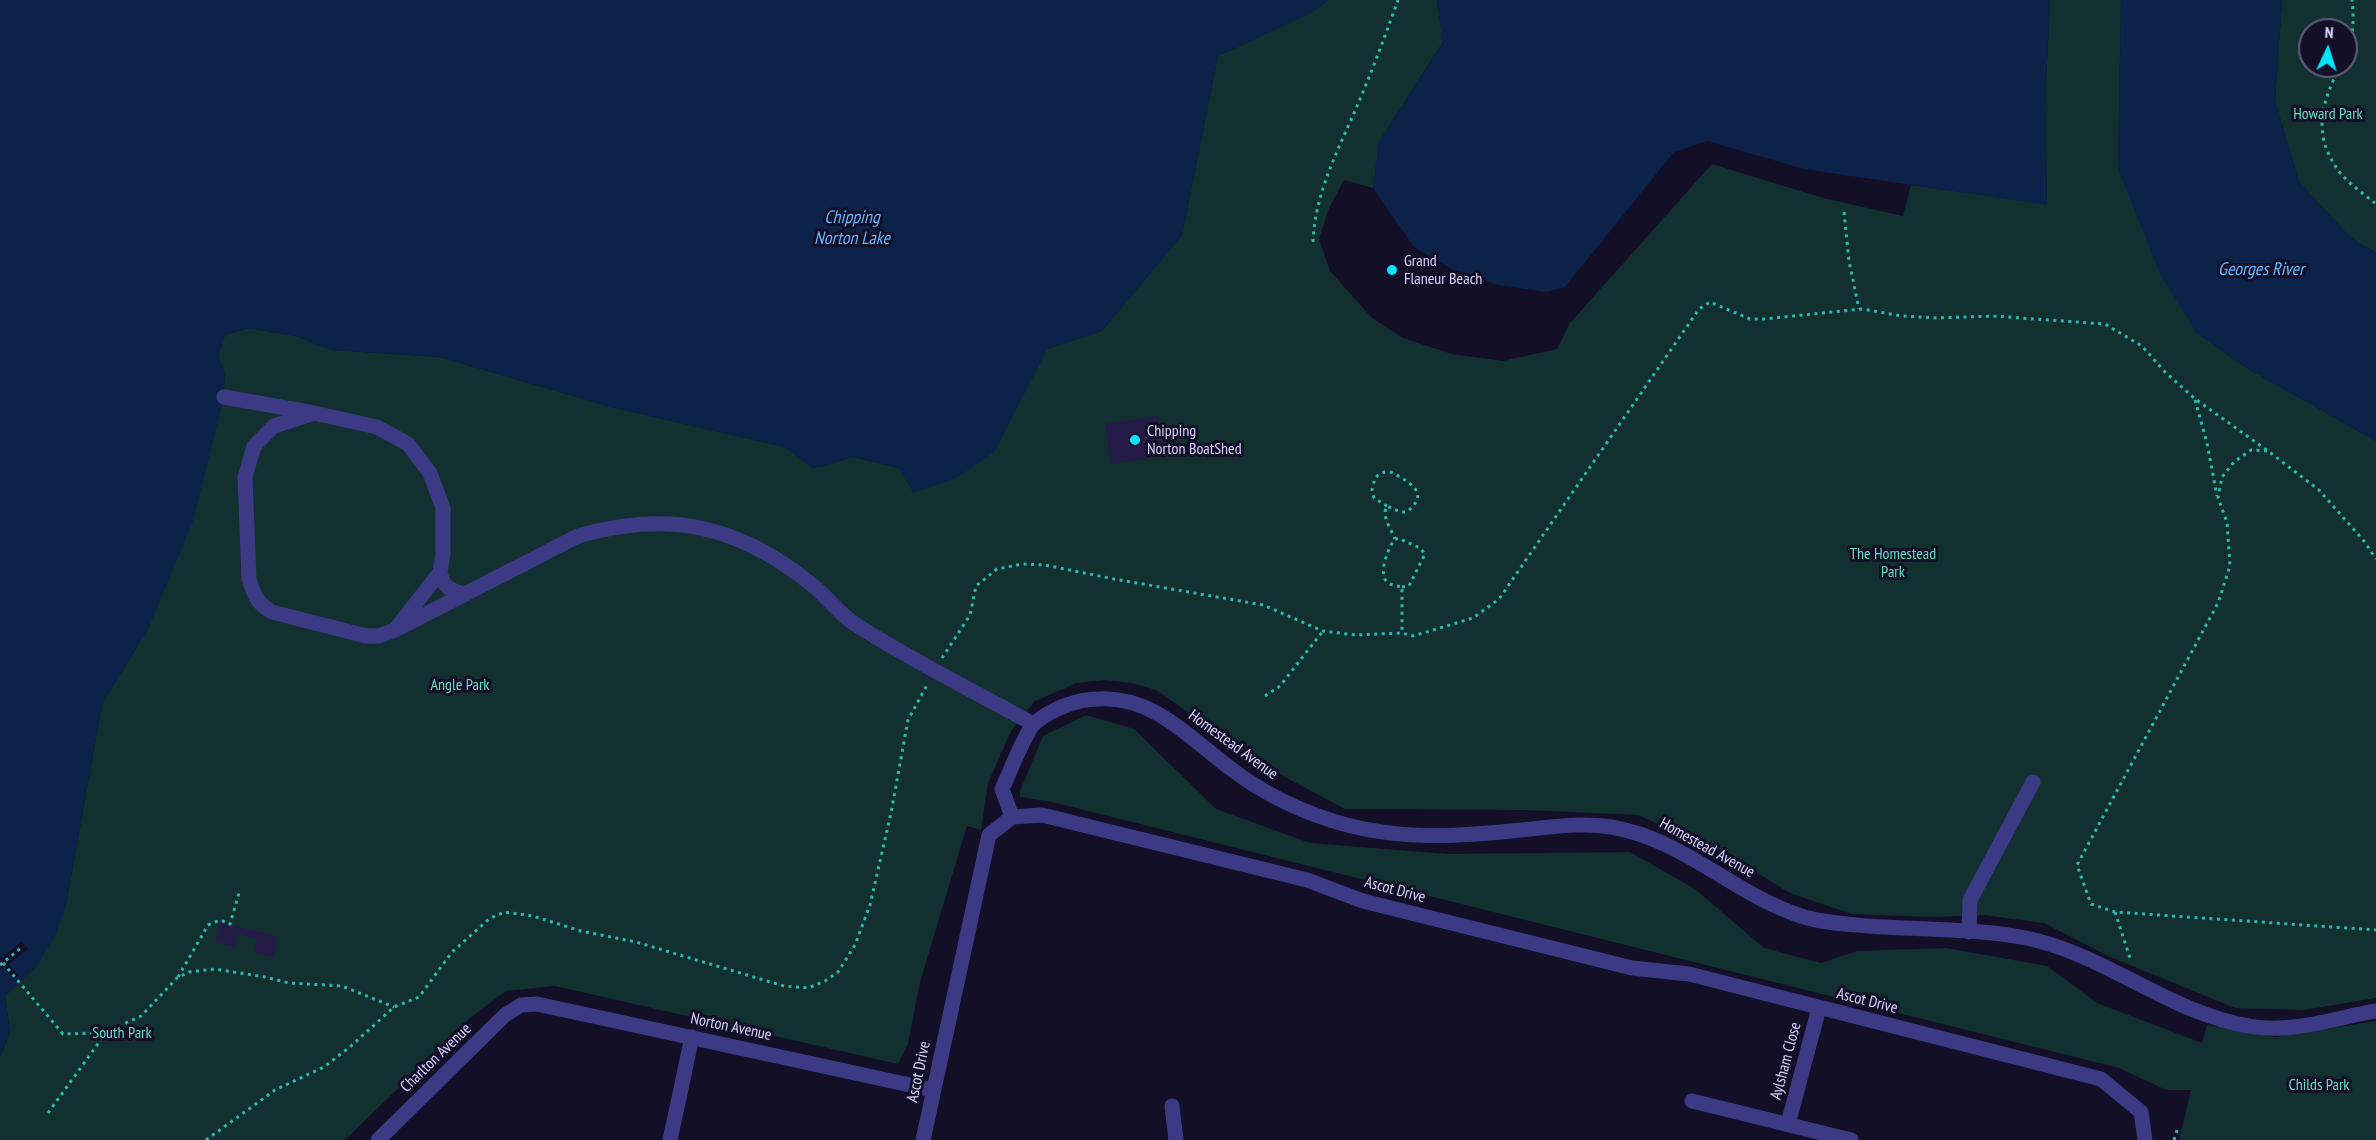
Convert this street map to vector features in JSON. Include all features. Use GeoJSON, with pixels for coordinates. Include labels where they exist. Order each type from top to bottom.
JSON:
{"type":"FeatureCollection","features":[{"type":"Feature","properties":{"kind":"street"},"geometry":{"type":"LineString","coordinates":[[224,397],[377,427],[408,444],[430,473],[443,508],[441,579],[447,587],[464,594]]}},
{"type":"Feature","properties":{"kind":"street"},"geometry":{"type":"LineString","coordinates":[[314,413],[274,426],[254,446],[245,477],[249,579],[253,594],[260,605],[272,612],[366,636],[379,636],[395,630],[578,536],[606,527],[643,523],[678,524],[708,529],[735,538],[776,557],[813,585],[852,622],[1033,724],[1002,789],[1012,817]]}},
{"type":"Feature","properties":{"kind":"street"},"geometry":{"type":"LineString","coordinates":[[395,630],[440,572]]}},
{"type":"Feature","properties":{"kind":"street","name":"Homestead Avenue"},"geometry":{"type":"LineString","coordinates":[[1033,724],[1068,704],[1096,698],[1134,702],[1151,709],[1183,729],[1233,771],[1262,790],[1292,806],[1364,830],[1404,836],[1443,837],[1572,825],[1606,826],[1641,833],[1674,847],[1772,905],[1802,916],[1833,923],[1969,932],[2045,942],[2078,953],[2200,1012],[2249,1026],[2284,1028],[2376,1011]]}},
{"type":"Feature","properties":{"kind":"street"},"geometry":{"type":"LineString","coordinates":[[1969,932],[1970,900],[2033,782]]}},
{"type":"Feature","properties":{"kind":"street","name":"Ascot Drive"},"geometry":{"type":"LineString","coordinates":[[923,1140],[989,835],[1012,817],[1042,815],[1307,880],[1363,902],[1632,968],[1689,974],[2101,1080],[2141,1112],[2145,1140]]}},
{"type":"Feature","properties":{"kind":"street","name":"Norton Avenue"},"geometry":{"type":"LineString","coordinates":[[521,1005],[537,1004],[933,1090]]}},
{"type":"Feature","properties":{"kind":"street","name":"Charlton Avenue"},"geometry":{"type":"LineString","coordinates":[[378,1140],[506,1015],[521,1005]]}},
{"type":"Feature","properties":{"kind":"street","name":"Aylsham Close"},"geometry":{"type":"LineString","coordinates":[[1788,1124],[1819,1008]]}},
{"type":"Feature","properties":{"kind":"street"},"geometry":{"type":"LineString","coordinates":[[670,1140],[692,1037]]}},
{"type":"Feature","properties":{"kind":"street","name":"Aylsham Close"},"geometry":{"type":"LineString","coordinates":[[1692,1101],[1851,1140]]}},
{"type":"Feature","properties":{"kind":"street"},"geometry":{"type":"LineString","coordinates":[[1172,1106],[1176,1140]]}},
{"type":"Feature","properties":{"kind":"path"},"geometry":{"type":"LineString","coordinates":[[1313,242],[1316,209],[1325,182],[1361,98],[1398,0]]}},
{"type":"Feature","properties":{"kind":"path"},"geometry":{"type":"LineString","coordinates":[[2352,0],[2354,18]]}},
{"type":"Feature","properties":{"kind":"path"},"geometry":{"type":"LineString","coordinates":[[2334,78],[2321,113],[2322,130],[2330,153],[2342,174],[2376,204]]}},
{"type":"Feature","properties":{"kind":"path"},"geometry":{"type":"LineString","coordinates":[[1844,212],[1849,261],[1859,309]]}},
{"type":"Feature","properties":{"kind":"path"},"geometry":{"type":"LineString","coordinates":[[206,1140],[275,1090],[324,1067],[394,1007],[419,997],[452,952],[489,919],[504,912],[533,916],[581,931],[636,942],[784,986],[808,988],[825,981],[838,972],[855,945],[870,905],[891,813],[908,720],[935,670],[970,615],[976,585],[998,569],[1022,564],[1045,565],[1263,605],[1323,631],[1355,635],[1402,633],[1413,636],[1473,618],[1499,599],[1699,309],[1710,302],[1750,318],[1764,320],[1859,309],[1902,316],[1937,318],[1993,316],[2105,324],[2142,346],[2165,372],[2194,398],[2319,490],[2364,541],[2376,559]]}},
{"type":"Feature","properties":{"kind":"path"},"geometry":{"type":"LineString","coordinates":[[2194,398],[2207,443],[2218,498],[2227,522],[2230,566],[2218,603],[2078,865],[2091,904],[2115,912],[2376,930]]}},
{"type":"Feature","properties":{"kind":"path"},"geometry":{"type":"LineString","coordinates":[[2218,498],[2222,477],[2234,462],[2251,450],[2268,451]]}},
{"type":"Feature","properties":{"kind":"path"},"geometry":{"type":"LineString","coordinates":[[1391,472],[1415,486],[1418,493],[1415,503],[1407,512],[1400,512],[1387,506],[1374,498],[1372,490],[1375,478],[1391,472]]}},
{"type":"Feature","properties":{"kind":"path"},"geometry":{"type":"LineString","coordinates":[[1387,506],[1384,513],[1395,539],[1420,549],[1425,554],[1408,586],[1402,587],[1386,579],[1384,561],[1390,544],[1395,539]]}},
{"type":"Feature","properties":{"kind":"path"},"geometry":{"type":"LineString","coordinates":[[1402,587],[1402,633]]}},
{"type":"Feature","properties":{"kind":"path"},"geometry":{"type":"LineString","coordinates":[[1265,696],[1280,686],[1323,631]]}},
{"type":"Feature","properties":{"kind":"path"},"geometry":{"type":"LineString","coordinates":[[21,948],[1,964],[63,1034],[97,1033],[141,1016],[177,978],[208,925],[220,920],[230,924],[239,892]]}},
{"type":"Feature","properties":{"kind":"path"},"geometry":{"type":"LineString","coordinates":[[2115,912],[2132,963]]}},
{"type":"Feature","properties":{"kind":"path"},"geometry":{"type":"LineString","coordinates":[[177,978],[189,972],[214,969],[289,983],[342,986],[394,1007]]}},
{"type":"Feature","properties":{"kind":"path"},"geometry":{"type":"LineString","coordinates":[[48,1113],[100,1041],[117,1027]]}},
{"type":"Feature","properties":{"kind":"path"},"geometry":{"type":"LineString","coordinates":[[2174,1140],[2176,1130]]}},
{"type":"Feature","properties":{"kind":"green space"},"geometry":{"type":"Polygon","coordinates":[[[1328,0],[1437,0],[1443,42],[1379,142],[1373,188],[1344,180],[1329,208],[1319,239],[1330,271],[1372,318],[1403,338],[1452,354],[1503,361],[1557,349],[1570,323],[1712,164],[1823,198],[1903,216],[1911,185],[2047,204],[2045,104],[2050,0],[2121,0],[2118,169],[2196,332],[2245,367],[2376,441],[2376,998],[2304,1010],[2235,1008],[2108,956],[2044,923],[1984,915],[1929,917],[1852,914],[1790,893],[1728,855],[1638,815],[1525,810],[1345,809],[1272,770],[1156,690],[1132,683],[1104,680],[1077,683],[1035,701],[1011,731],[988,783],[981,830],[967,826],[920,982],[908,1044],[898,1064],[555,986],[506,991],[470,1018],[345,1140],[0,1140],[0,1057],[10,1032],[5,996],[37,966],[66,905],[102,704],[149,627],[225,335],[249,328],[296,336],[332,350],[440,357],[611,407],[785,447],[812,468],[853,457],[899,468],[914,493],[994,452],[1047,349],[1102,331],[1182,235],[1218,56],[1310,13],[1328,0]]]}},
{"type":"Feature","properties":{"kind":"green space","name":"Howard Park"},"geometry":{"type":"Polygon","coordinates":[[[2282,0],[2376,0],[2376,253],[2350,237],[2299,182],[2275,101],[2282,0]]]}},
{"type":"Feature","properties":{"kind":"green space","name":"Childs Park"},"geometry":{"type":"Polygon","coordinates":[[[1086,715],[1134,729],[1216,809],[1310,843],[1448,854],[1630,852],[1695,889],[1764,948],[1821,963],[1857,951],[1946,948],[2047,966],[2097,1003],[2202,1043],[2207,1025],[2275,1037],[2376,1021],[2376,1140],[2179,1140],[2191,1090],[2166,1090],[2119,1068],[1052,802],[1020,797],[1020,791],[1043,736],[1086,715]]]}},
{"type":"Feature","properties":{"kind":"water","name":"Chipping Norton Lake"},"geometry":{"type":"Polygon","coordinates":[[[0,0],[1328,0],[1311,13],[1218,56],[1182,235],[1102,331],[1047,349],[994,452],[958,477],[914,493],[899,468],[853,457],[812,468],[784,447],[611,407],[440,357],[332,350],[296,336],[249,328],[225,335],[218,355],[225,374],[224,397],[193,521],[149,627],[102,704],[66,905],[55,936],[37,966],[5,996],[10,1032],[0,1056],[0,0]]]}},
{"type":"Feature","properties":{"kind":"water"},"geometry":{"type":"Polygon","coordinates":[[[1437,0],[2050,0],[2045,104],[2047,205],[1804,169],[1707,141],[1674,152],[1565,287],[1547,292],[1498,285],[1452,269],[1414,247],[1373,188],[1379,142],[1443,43],[1437,0]]]}},
{"type":"Feature","properties":{"kind":"water","name":"Georges River"},"geometry":{"type":"Polygon","coordinates":[[[2121,0],[2282,0],[2275,101],[2299,182],[2350,237],[2376,253],[2376,441],[2245,367],[2196,332],[2160,274],[2118,169],[2121,0]]]}},
{"type":"Feature","properties":{"kind":"pier"},"geometry":{"type":"Polygon","coordinates":[[[22,941],[28,949],[9,964],[18,976],[14,980],[4,967],[0,970],[0,959],[22,941]]]}},
{"type":"Feature","properties":{"kind":"building","name":"Chipping Norton BoatShed"},"geometry":{"type":"Polygon","coordinates":[[[1158,416],[1164,456],[1111,464],[1105,424],[1158,416]]]}},
{"type":"Feature","properties":{"kind":"building"},"geometry":{"type":"Polygon","coordinates":[[[220,922],[278,937],[273,957],[253,952],[257,939],[238,934],[235,947],[215,942],[220,922]]]}},
{"type":"Feature","properties":{"kind":"place","name":"Grand Flaneur Beach"},"geometry":{"type":"Point","coordinates":[1392,270]}},
{"type":"Feature","properties":{"kind":"place","name":"Chipping Norton BoatShed"},"geometry":{"type":"Point","coordinates":[1135,440]}},
{"type":"Feature","properties":{"kind":"park label","name":"The Homestead Park"},"geometry":{"type":"Point","coordinates":[1893,563]}},
{"type":"Feature","properties":{"kind":"park label","name":"Angle Park"},"geometry":{"type":"Point","coordinates":[460,685]}},
{"type":"Feature","properties":{"kind":"park label","name":"South Park"},"geometry":{"type":"Point","coordinates":[122,1033]}}]}
